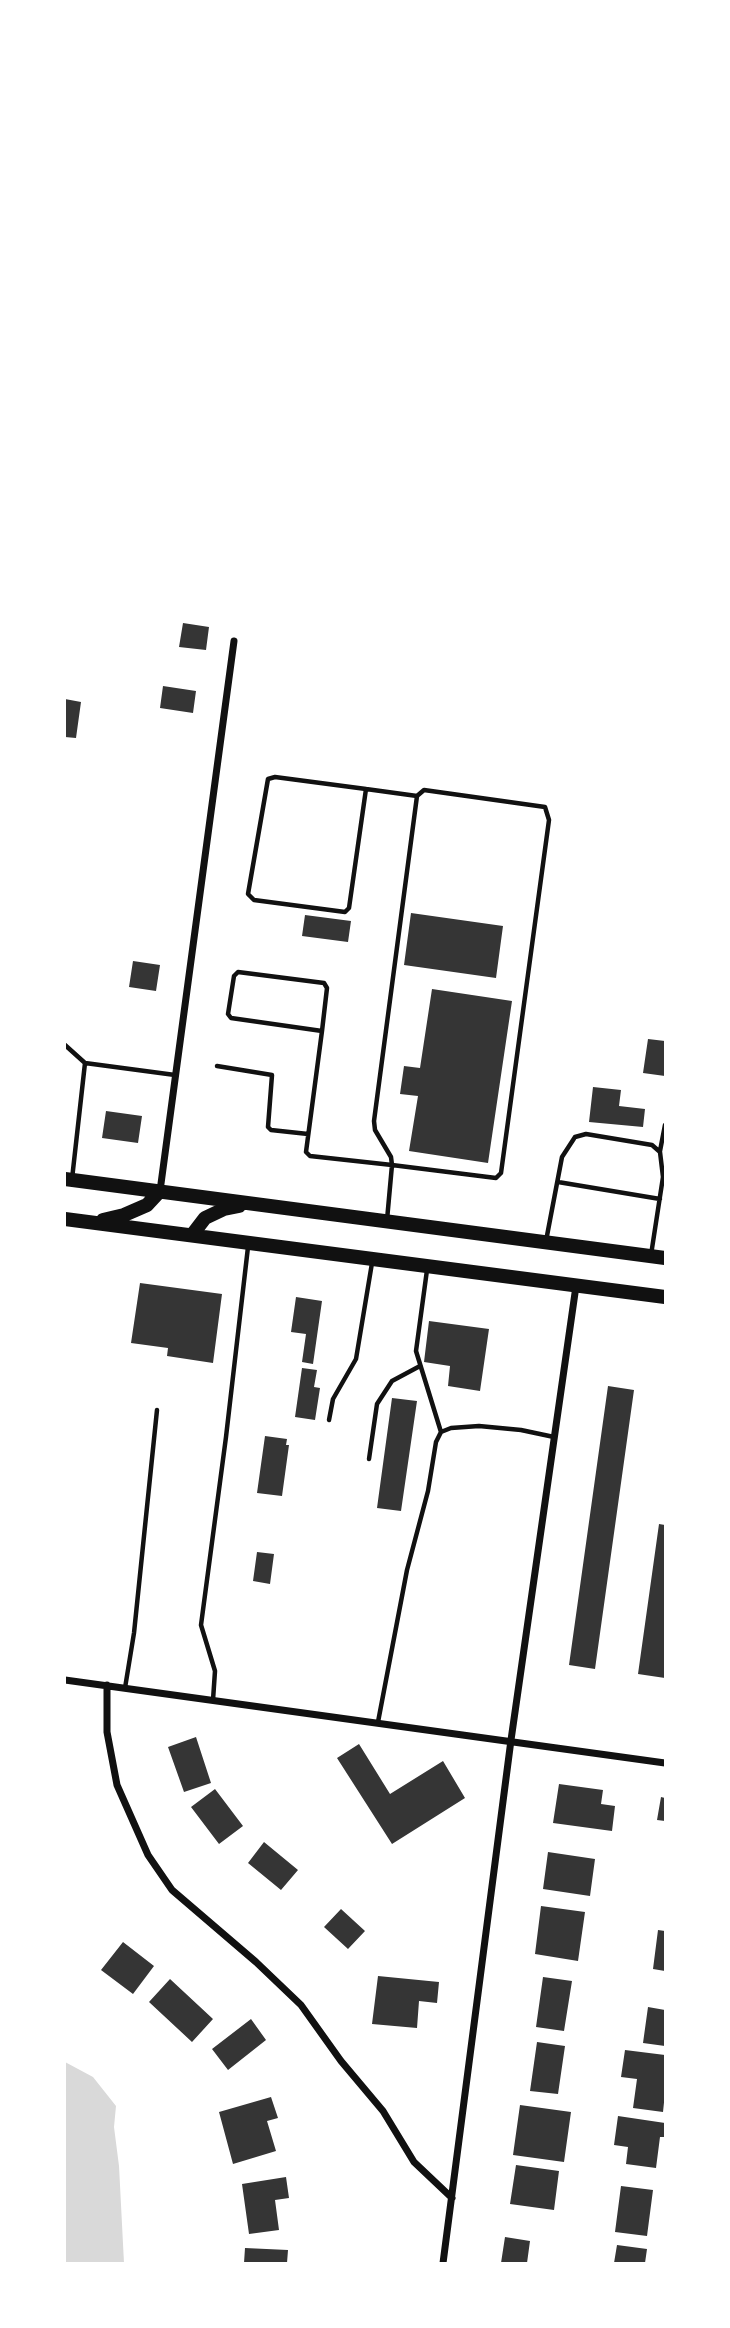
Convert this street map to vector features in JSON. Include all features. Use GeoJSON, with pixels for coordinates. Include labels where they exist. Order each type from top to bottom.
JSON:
{"type":"FeatureCollection","features":[{"type":"Feature","properties":{"kind":"main road"},"geometry":{"type":"LineString","coordinates":[[69,1179],[658,1257]]}},
{"type":"Feature","properties":{"kind":"main road"},"geometry":{"type":"LineString","coordinates":[[95,1222],[124,1215],[147,1205],[160,1191]]}},
{"type":"Feature","properties":{"kind":"main road"},"geometry":{"type":"LineString","coordinates":[[192,1235],[205,1218],[223,1209],[250,1203]]}},
{"type":"Feature","properties":{"kind":"main road"},"geometry":{"type":"LineString","coordinates":[[65,1219],[665,1297]]}},
{"type":"Feature","properties":{"kind":"street"},"geometry":{"type":"LineString","coordinates":[[160,1191],[234,642]]}},
{"type":"Feature","properties":{"kind":"street"},"geometry":{"type":"LineString","coordinates":[[443,2263],[512,1740],[576,1285]]}},
{"type":"Feature","properties":{"kind":"street"},"geometry":{"type":"LineString","coordinates":[[65,1680],[665,1763]]}},
{"type":"Feature","properties":{"kind":"street"},"geometry":{"type":"LineString","coordinates":[[107,1685],[107,1732],[117,1784],[148,1854],[172,1890],[256,1962],[301,2005],[341,2061],[383,2111],[414,2162],[452,2198]]}},
{"type":"Feature","properties":{"kind":"lane"},"geometry":{"type":"LineString","coordinates":[[366,789],[349,908],[345,912],[254,900],[248,894],[268,779],[275,776],[417,796]]}},
{"type":"Feature","properties":{"kind":"lane"},"geometry":{"type":"LineString","coordinates":[[322,1031],[231,1018],[228,1014],[234,976],[238,972],[324,983],[327,988],[322,1031],[306,1152],[310,1156],[391,1165],[496,1178],[501,1173],[549,820],[545,807],[424,790],[417,796],[374,1121],[375,1130],[389,1149],[391,1165],[387,1221]]}},
{"type":"Feature","properties":{"kind":"lane"},"geometry":{"type":"LineString","coordinates":[[65,1045],[85,1063],[177,1075]]}},
{"type":"Feature","properties":{"kind":"lane"},"geometry":{"type":"LineString","coordinates":[[69,1179],[85,1063]]}},
{"type":"Feature","properties":{"kind":"lane"},"geometry":{"type":"LineString","coordinates":[[217,1066],[272,1075],[268,1127],[271,1130],[308,1134]]}},
{"type":"Feature","properties":{"kind":"lane"},"geometry":{"type":"LineString","coordinates":[[658,1257],[663,1177],[660,1152],[665,1125]]}},
{"type":"Feature","properties":{"kind":"lane"},"geometry":{"type":"LineString","coordinates":[[545,1242],[562,1157],[575,1137],[586,1135],[652,1145],[660,1152]]}},
{"type":"Feature","properties":{"kind":"lane"},"geometry":{"type":"LineString","coordinates":[[558,1182],[661,1203]]}},
{"type":"Feature","properties":{"kind":"lane"},"geometry":{"type":"LineString","coordinates":[[213,1699],[215,1671],[201,1625],[248,1242]]}},
{"type":"Feature","properties":{"kind":"lane"},"geometry":{"type":"LineString","coordinates":[[329,1420],[333,1399],[356,1359],[373,1258]]}},
{"type":"Feature","properties":{"kind":"lane"},"geometry":{"type":"LineString","coordinates":[[427,1265],[416,1351],[441,1432]]}},
{"type":"Feature","properties":{"kind":"lane"},"geometry":{"type":"LineString","coordinates":[[369,1459],[377,1404],[392,1381],[420,1366]]}},
{"type":"Feature","properties":{"kind":"lane"},"geometry":{"type":"LineString","coordinates":[[125,1688],[134,1633],[157,1409]]}},
{"type":"Feature","properties":{"kind":"lane"},"geometry":{"type":"LineString","coordinates":[[378,1722],[407,1570],[428,1491],[436,1442],[441,1432],[451,1428],[479,1426],[521,1430],[554,1437]]}},
{"type":"Feature","properties":{"kind":"shaded area"},"geometry":{"type":"Polygon","coordinates":[[[65,2062],[93,2077],[116,2106],[114,2127],[119,2166],[124,2263],[65,2263],[65,2062]]]}},
{"type":"Feature","properties":{"kind":"building"},"geometry":{"type":"Polygon","coordinates":[[[183,623],[209,627],[206,650],[179,647],[183,623]]]}},
{"type":"Feature","properties":{"kind":"building"},"geometry":{"type":"Polygon","coordinates":[[[163,686],[196,691],[193,713],[160,708],[163,686]]]}},
{"type":"Feature","properties":{"kind":"building"},"geometry":{"type":"Polygon","coordinates":[[[65,699],[81,702],[76,738],[65,737],[65,699]]]}},
{"type":"Feature","properties":{"kind":"building"},"geometry":{"type":"Polygon","coordinates":[[[411,913],[503,926],[496,978],[404,965],[411,913]]]}},
{"type":"Feature","properties":{"kind":"building"},"geometry":{"type":"Polygon","coordinates":[[[305,915],[351,921],[348,942],[302,936],[305,915]]]}},
{"type":"Feature","properties":{"kind":"building"},"geometry":{"type":"Polygon","coordinates":[[[133,961],[160,965],[156,991],[129,987],[133,961]]]}},
{"type":"Feature","properties":{"kind":"building"},"geometry":{"type":"Polygon","coordinates":[[[432,989],[512,1001],[488,1163],[409,1151],[418,1096],[400,1094],[404,1066],[420,1068],[432,989]]]}},
{"type":"Feature","properties":{"kind":"building"},"geometry":{"type":"Polygon","coordinates":[[[648,1039],[665,1041],[665,1076],[643,1073],[648,1039]]]}},
{"type":"Feature","properties":{"kind":"building"},"geometry":{"type":"Polygon","coordinates":[[[593,1087],[621,1090],[619,1106],[645,1109],[643,1127],[589,1122],[593,1087]]]}},
{"type":"Feature","properties":{"kind":"building"},"geometry":{"type":"Polygon","coordinates":[[[106,1111],[142,1116],[138,1143],[102,1138],[106,1111]]]}},
{"type":"Feature","properties":{"kind":"building"},"geometry":{"type":"Polygon","coordinates":[[[140,1283],[222,1294],[213,1363],[167,1356],[168,1348],[131,1343],[140,1283]]]}},
{"type":"Feature","properties":{"kind":"building"},"geometry":{"type":"Polygon","coordinates":[[[296,1297],[322,1301],[313,1364],[302,1362],[306,1334],[291,1332],[296,1297]]]}},
{"type":"Feature","properties":{"kind":"building"},"geometry":{"type":"Polygon","coordinates":[[[429,1321],[489,1329],[480,1391],[448,1386],[450,1366],[424,1362],[429,1321]]]}},
{"type":"Feature","properties":{"kind":"building"},"geometry":{"type":"Polygon","coordinates":[[[302,1368],[317,1370],[314,1387],[320,1388],[315,1420],[295,1417],[302,1368]]]}},
{"type":"Feature","properties":{"kind":"building"},"geometry":{"type":"Polygon","coordinates":[[[608,1386],[634,1390],[595,1669],[569,1665],[608,1386]]]}},
{"type":"Feature","properties":{"kind":"building"},"geometry":{"type":"Polygon","coordinates":[[[392,1398],[417,1401],[401,1511],[377,1508],[392,1398]]]}},
{"type":"Feature","properties":{"kind":"building"},"geometry":{"type":"Polygon","coordinates":[[[265,1436],[287,1439],[286,1445],[289,1445],[282,1496],[257,1493],[265,1436]]]}},
{"type":"Feature","properties":{"kind":"building"},"geometry":{"type":"Polygon","coordinates":[[[659,1524],[665,1525],[665,1678],[638,1674],[659,1524]]]}},
{"type":"Feature","properties":{"kind":"building"},"geometry":{"type":"Polygon","coordinates":[[[257,1552],[274,1554],[270,1584],[253,1581],[257,1552]]]}},
{"type":"Feature","properties":{"kind":"building"},"geometry":{"type":"Polygon","coordinates":[[[196,1737],[211,1783],[184,1792],[168,1747],[196,1737]]]}},
{"type":"Feature","properties":{"kind":"building"},"geometry":{"type":"Polygon","coordinates":[[[359,1744],[390,1794],[443,1761],[465,1798],[392,1844],[337,1758],[359,1744]]]}},
{"type":"Feature","properties":{"kind":"building"},"geometry":{"type":"Polygon","coordinates":[[[559,1784],[603,1790],[601,1804],[615,1806],[612,1831],[553,1823],[559,1784]]]}},
{"type":"Feature","properties":{"kind":"building"},"geometry":{"type":"Polygon","coordinates":[[[215,1789],[243,1826],[219,1844],[191,1807],[215,1789]]]}},
{"type":"Feature","properties":{"kind":"building"},"geometry":{"type":"Polygon","coordinates":[[[661,1797],[665,1798],[665,1821],[657,1820],[661,1797]]]}},
{"type":"Feature","properties":{"kind":"building"},"geometry":{"type":"Polygon","coordinates":[[[264,1842],[298,1870],[281,1890],[248,1863],[264,1842]]]}},
{"type":"Feature","properties":{"kind":"building"},"geometry":{"type":"Polygon","coordinates":[[[548,1852],[595,1859],[590,1896],[543,1889],[548,1852]]]}},
{"type":"Feature","properties":{"kind":"building"},"geometry":{"type":"Polygon","coordinates":[[[541,1906],[585,1912],[578,1961],[535,1954],[541,1906]]]}},
{"type":"Feature","properties":{"kind":"building"},"geometry":{"type":"Polygon","coordinates":[[[341,1909],[365,1931],[348,1949],[324,1927],[341,1909]]]}},
{"type":"Feature","properties":{"kind":"building"},"geometry":{"type":"Polygon","coordinates":[[[658,1930],[665,1931],[665,1971],[653,1969],[658,1930]]]}},
{"type":"Feature","properties":{"kind":"building"},"geometry":{"type":"Polygon","coordinates":[[[123,1942],[154,1966],[133,1994],[101,1970],[123,1942]]]}},
{"type":"Feature","properties":{"kind":"building"},"geometry":{"type":"Polygon","coordinates":[[[378,1976],[439,1982],[437,2003],[419,2001],[417,2028],[372,2024],[378,1976]]]}},
{"type":"Feature","properties":{"kind":"building"},"geometry":{"type":"Polygon","coordinates":[[[543,1977],[572,1981],[564,2031],[536,2027],[543,1977]]]}},
{"type":"Feature","properties":{"kind":"building"},"geometry":{"type":"Polygon","coordinates":[[[170,1979],[213,2019],[192,2042],[149,2002],[170,1979]]]}},
{"type":"Feature","properties":{"kind":"building"},"geometry":{"type":"Polygon","coordinates":[[[648,2007],[665,2010],[665,2046],[643,2043],[648,2007]]]}},
{"type":"Feature","properties":{"kind":"building"},"geometry":{"type":"Polygon","coordinates":[[[251,2019],[266,2040],[228,2070],[212,2049],[251,2019]]]}},
{"type":"Feature","properties":{"kind":"building"},"geometry":{"type":"Polygon","coordinates":[[[537,2042],[565,2046],[558,2094],[530,2091],[537,2042]]]}},
{"type":"Feature","properties":{"kind":"building"},"geometry":{"type":"Polygon","coordinates":[[[625,2050],[665,2055],[663,2112],[633,2108],[637,2079],[621,2077],[625,2050]]]}},
{"type":"Feature","properties":{"kind":"building"},"geometry":{"type":"Polygon","coordinates":[[[271,2097],[278,2118],[267,2121],[276,2151],[233,2164],[219,2112],[271,2097]]]}},
{"type":"Feature","properties":{"kind":"building"},"geometry":{"type":"Polygon","coordinates":[[[520,2105],[571,2112],[564,2162],[513,2155],[520,2105]]]}},
{"type":"Feature","properties":{"kind":"building"},"geometry":{"type":"Polygon","coordinates":[[[618,2116],[665,2123],[665,2137],[660,2137],[656,2168],[626,2164],[628,2147],[614,2145],[618,2116]]]}},
{"type":"Feature","properties":{"kind":"building"},"geometry":{"type":"Polygon","coordinates":[[[516,2165],[559,2171],[554,2210],[510,2204],[516,2165]]]}},
{"type":"Feature","properties":{"kind":"building"},"geometry":{"type":"Polygon","coordinates":[[[286,2177],[289,2198],[275,2200],[279,2230],[249,2234],[242,2184],[286,2177]]]}},
{"type":"Feature","properties":{"kind":"building"},"geometry":{"type":"Polygon","coordinates":[[[621,2186],[653,2190],[647,2236],[615,2232],[621,2186]]]}},
{"type":"Feature","properties":{"kind":"building"},"geometry":{"type":"Polygon","coordinates":[[[505,2237],[530,2241],[527,2263],[501,2263],[505,2237]]]}},
{"type":"Feature","properties":{"kind":"building"},"geometry":{"type":"Polygon","coordinates":[[[617,2245],[647,2249],[645,2263],[614,2263],[617,2245]]]}},
{"type":"Feature","properties":{"kind":"building"},"geometry":{"type":"Polygon","coordinates":[[[245,2248],[288,2250],[287,2263],[244,2263],[245,2248]]]}}]}
